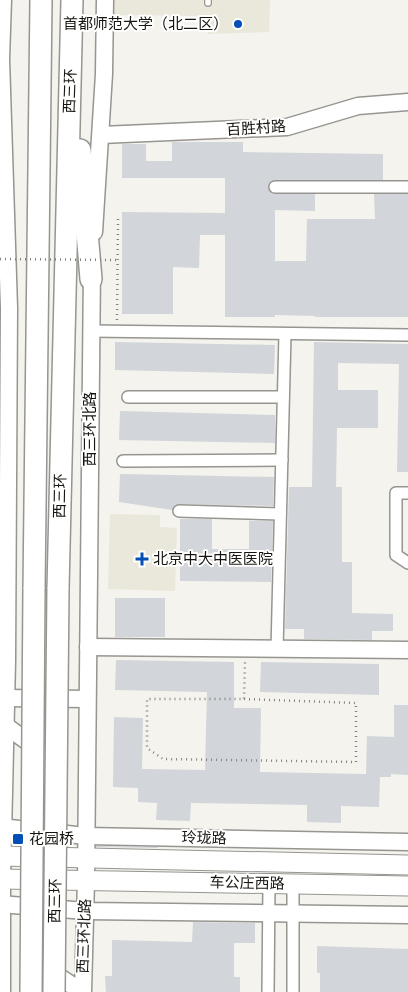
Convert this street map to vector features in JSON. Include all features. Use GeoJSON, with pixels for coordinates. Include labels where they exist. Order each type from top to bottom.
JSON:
{"type":"FeatureCollection","features":[{"type":"Feature","properties":{"kind":"highway","name":"西三环"},"geometry":{"type":"LineString","coordinates":[[31,992],[41,0]]}},
{"type":"Feature","properties":{"kind":"highway","name":"西三环"},"geometry":{"type":"LineString","coordinates":[[54,992],[58,589],[72,0]]}},
{"type":"Feature","properties":{"kind":"highway"},"geometry":{"type":"LineString","coordinates":[[71,51],[91,279]]}},
{"type":"Feature","properties":{"kind":"main road","name":"车公庄西路"},"geometry":{"type":"LineString","coordinates":[[1,856],[408,865]]}},
{"type":"Feature","properties":{"kind":"main road","name":"车公庄西路"},"geometry":{"type":"LineString","coordinates":[[1,879],[408,886]]}},
{"type":"Feature","properties":{"kind":"street","name":"西三环北路"},"geometry":{"type":"LineString","coordinates":[[82,992],[86,880],[91,279],[101,135],[105,0]]}},
{"type":"Feature","properties":{"kind":"street"},"geometry":{"type":"LineString","coordinates":[[2,10],[1,59],[9,308],[4,661],[6,726],[1,856],[2,992]]}},
{"type":"Feature","properties":{"kind":"street","name":"百胜村路"},"geometry":{"type":"LineString","coordinates":[[101,135],[287,127],[358,106],[408,102]]}},
{"type":"Feature","properties":{"kind":"street"},"geometry":{"type":"LineString","coordinates":[[275,187],[408,187]]}},
{"type":"Feature","properties":{"kind":"street"},"geometry":{"type":"LineString","coordinates":[[90,331],[408,335]]}},
{"type":"Feature","properties":{"kind":"street"},"geometry":{"type":"LineString","coordinates":[[278,649],[285,334]]}},
{"type":"Feature","properties":{"kind":"street"},"geometry":{"type":"LineString","coordinates":[[128,397],[283,396]]}},
{"type":"Feature","properties":{"kind":"street"},"geometry":{"type":"LineString","coordinates":[[123,461],[282,460]]}},
{"type":"Feature","properties":{"kind":"street"},"geometry":{"type":"LineString","coordinates":[[408,493],[396,493],[396,556],[408,563]]}},
{"type":"Feature","properties":{"kind":"street"},"geometry":{"type":"LineString","coordinates":[[179,511],[280,514]]}},
{"type":"Feature","properties":{"kind":"street"},"geometry":{"type":"LineString","coordinates":[[88,647],[408,650]]}},
{"type":"Feature","properties":{"kind":"street"},"geometry":{"type":"LineString","coordinates":[[6,698],[87,699]]}},
{"type":"Feature","properties":{"kind":"street"},"geometry":{"type":"LineString","coordinates":[[6,726],[46,756],[46,967],[82,992]]}},
{"type":"Feature","properties":{"kind":"street","name":"玲珑路"},"geometry":{"type":"LineString","coordinates":[[2,827],[86,836],[408,842]]}},
{"type":"Feature","properties":{"kind":"street"},"geometry":{"type":"LineString","coordinates":[[268,992],[269,884]]}},
{"type":"Feature","properties":{"kind":"street"},"geometry":{"type":"LineString","coordinates":[[293,884],[293,992]]}},
{"type":"Feature","properties":{"kind":"street"},"geometry":{"type":"LineString","coordinates":[[1,907],[46,912],[408,915]]}},
{"type":"Feature","properties":{"kind":"path"},"geometry":{"type":"LineString","coordinates":[[116,332],[118,219]]}},
{"type":"Feature","properties":{"kind":"path"},"geometry":{"type":"LineString","coordinates":[[0,259],[118,260]]}},
{"type":"Feature","properties":{"kind":"path"},"geometry":{"type":"LineString","coordinates":[[244,699],[246,648]]}},
{"type":"Feature","properties":{"kind":"path"},"geometry":{"type":"LineString","coordinates":[[147,699],[244,699],[356,703],[356,762],[163,759],[147,748],[147,699]]}},
{"type":"Feature","properties":{"kind":"shaded area","name":"首都师范大学（北二区）"},"geometry":{"type":"Polygon","coordinates":[[[109,0],[270,0],[269,32],[208,34],[204,16],[109,15],[109,0]]]}},
{"type":"Feature","properties":{"kind":"shaded area","name":"北京中大中医医院"},"geometry":{"type":"Polygon","coordinates":[[[110,514],[160,515],[160,527],[177,528],[175,591],[108,589],[110,514]]]}},
{"type":"Feature","properties":{"kind":"building"},"geometry":{"type":"Polygon","coordinates":[[[172,142],[243,142],[243,152],[383,154],[383,180],[271,181],[268,187],[272,194],[315,194],[315,211],[275,210],[275,261],[306,261],[307,219],[375,219],[374,194],[408,194],[408,317],[275,315],[275,317],[225,317],[225,235],[200,235],[199,268],[173,267],[173,314],[122,314],[122,212],[225,213],[225,178],[122,178],[122,144],[146,144],[146,161],[172,161],[172,142]]]}},
{"type":"Feature","properties":{"kind":"building"},"geometry":{"type":"Polygon","coordinates":[[[115,342],[275,345],[274,374],[115,370],[115,342]]]}},
{"type":"Feature","properties":{"kind":"building"},"geometry":{"type":"Polygon","coordinates":[[[314,342],[408,344],[408,472],[397,472],[399,364],[338,363],[338,390],[378,390],[378,428],[337,428],[336,487],[342,487],[342,562],[352,562],[352,613],[393,614],[393,631],[372,631],[372,640],[304,639],[304,629],[285,629],[289,487],[312,487],[314,342]]]}},
{"type":"Feature","properties":{"kind":"building"},"geometry":{"type":"Polygon","coordinates":[[[120,411],[275,415],[275,443],[119,440],[120,411]]]}},
{"type":"Feature","properties":{"kind":"building"},"geometry":{"type":"Polygon","coordinates":[[[120,474],[274,477],[273,506],[179,504],[175,505],[172,510],[119,502],[120,474]]]}},
{"type":"Feature","properties":{"kind":"building"},"geometry":{"type":"Polygon","coordinates":[[[180,519],[212,519],[212,549],[249,549],[249,521],[273,521],[271,582],[180,581],[180,519]]]}},
{"type":"Feature","properties":{"kind":"building"},"geometry":{"type":"Polygon","coordinates":[[[115,598],[165,598],[165,637],[115,637],[115,598]]]}},
{"type":"Feature","properties":{"kind":"building"},"geometry":{"type":"Polygon","coordinates":[[[116,660],[234,662],[234,708],[261,708],[260,772],[366,774],[367,736],[394,737],[394,705],[408,705],[408,775],[391,774],[391,777],[380,777],[379,807],[341,806],[341,823],[307,822],[307,805],[191,803],[190,821],[156,820],[157,803],[138,802],[138,788],[113,787],[114,717],[143,718],[142,769],[205,770],[207,692],[115,690],[116,660]]]}},
{"type":"Feature","properties":{"kind":"building"},"geometry":{"type":"Polygon","coordinates":[[[261,662],[379,664],[379,695],[260,692],[261,662]]]}},
{"type":"Feature","properties":{"kind":"building"},"geometry":{"type":"Polygon","coordinates":[[[96,847],[158,847],[158,848],[96,847]]]}},
{"type":"Feature","properties":{"kind":"building"},"geometry":{"type":"Polygon","coordinates":[[[193,922],[255,923],[255,943],[234,943],[234,977],[240,977],[240,992],[106,992],[105,976],[112,976],[112,940],[192,942],[193,922]]]}},
{"type":"Feature","properties":{"kind":"building"},"geometry":{"type":"Polygon","coordinates":[[[317,946],[408,949],[408,992],[320,992],[320,973],[317,973],[317,946]]]}},
{"type":"Feature","properties":{"kind":"place","name":"首都师范大学（北二区）"},"geometry":{"type":"Point","coordinates":[238,24]}},
{"type":"Feature","properties":{"kind":"place","name":"北京中大中医医院"},"geometry":{"type":"Point","coordinates":[142,559]}},
{"type":"Feature","properties":{"kind":"place","name":"花园桥"},"geometry":{"type":"Point","coordinates":[18,839]}}]}
